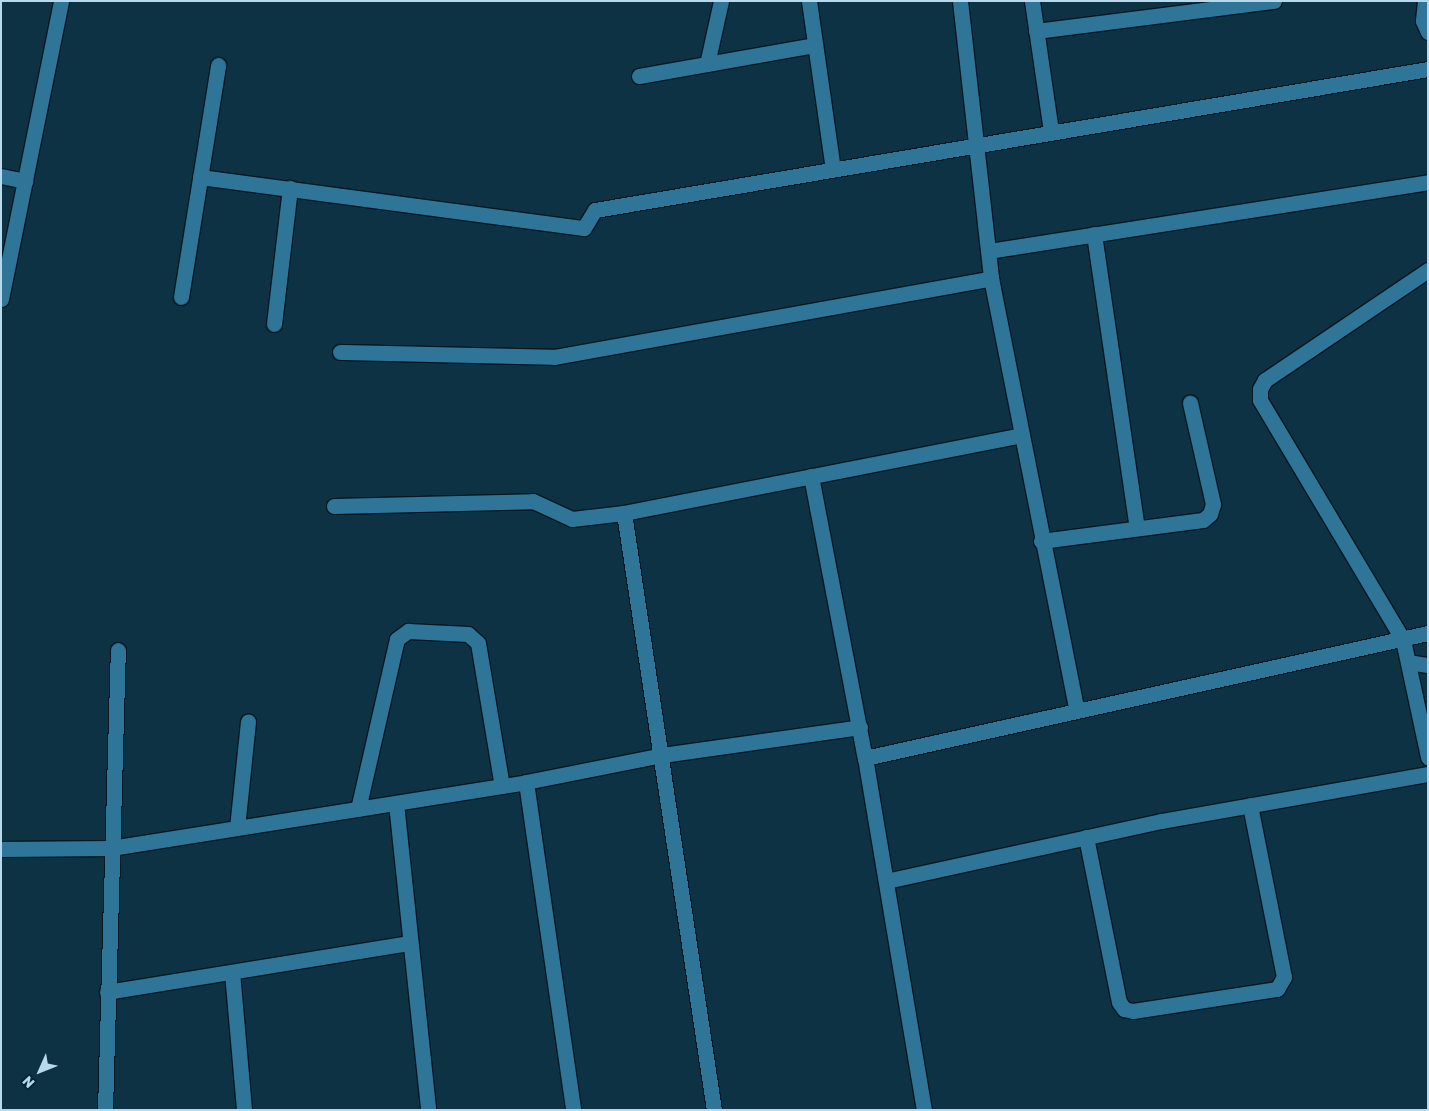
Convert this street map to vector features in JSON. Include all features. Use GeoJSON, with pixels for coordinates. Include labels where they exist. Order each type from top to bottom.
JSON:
{"type":"FeatureCollection","features":[{"type":"Feature","properties":{"kind":"street"},"geometry":{"type":"LineString","coordinates":[[1,299],[61,1]]}},
{"type":"Feature","properties":{"kind":"street"},"geometry":{"type":"LineString","coordinates":[[708,64],[721,1]]}},
{"type":"Feature","properties":{"kind":"street"},"geometry":{"type":"LineString","coordinates":[[809,1],[833,169]]}},
{"type":"Feature","properties":{"kind":"street"},"geometry":{"type":"LineString","coordinates":[[960,1],[978,144],[991,278],[1020,435],[1076,709]]}},
{"type":"Feature","properties":{"kind":"street"},"geometry":{"type":"LineString","coordinates":[[1032,1],[1051,132]]}},
{"type":"Feature","properties":{"kind":"street"},"geometry":{"type":"LineString","coordinates":[[1036,31],[1274,1]]}},
{"type":"Feature","properties":{"kind":"street"},"geometry":{"type":"LineString","coordinates":[[1425,1],[1423,21],[1428,32]]}},
{"type":"Feature","properties":{"kind":"street"},"geometry":{"type":"LineString","coordinates":[[639,76],[816,45]]}},
{"type":"Feature","properties":{"kind":"street"},"geometry":{"type":"LineString","coordinates":[[181,297],[218,65]]}},
{"type":"Feature","properties":{"kind":"street"},"geometry":{"type":"LineString","coordinates":[[200,177],[584,228],[595,210],[1428,69]]}},
{"type":"Feature","properties":{"kind":"street"},"geometry":{"type":"LineString","coordinates":[[1,176],[25,180]]}},
{"type":"Feature","properties":{"kind":"street"},"geometry":{"type":"LineString","coordinates":[[989,251],[1428,182]]}},
{"type":"Feature","properties":{"kind":"street"},"geometry":{"type":"LineString","coordinates":[[274,324],[290,188]]}},
{"type":"Feature","properties":{"kind":"street"},"geometry":{"type":"LineString","coordinates":[[1094,234],[1138,528]]}},
{"type":"Feature","properties":{"kind":"street"},"geometry":{"type":"LineString","coordinates":[[1428,270],[1265,380],[1260,389],[1260,400],[1403,640],[1424,719],[1428,757]]}},
{"type":"Feature","properties":{"kind":"street"},"geometry":{"type":"LineString","coordinates":[[340,352],[554,357],[991,278]]}},
{"type":"Feature","properties":{"kind":"street"},"geometry":{"type":"LineString","coordinates":[[1041,541],[1203,520],[1210,514],[1213,504],[1190,403]]}},
{"type":"Feature","properties":{"kind":"street"},"geometry":{"type":"LineString","coordinates":[[334,506],[533,501],[572,519],[624,513],[1020,435]]}},
{"type":"Feature","properties":{"kind":"street"},"geometry":{"type":"LineString","coordinates":[[811,476],[860,727],[924,1110]]}},
{"type":"Feature","properties":{"kind":"street"},"geometry":{"type":"LineString","coordinates":[[624,513],[662,755],[714,1110]]}},
{"type":"Feature","properties":{"kind":"street"},"geometry":{"type":"LineString","coordinates":[[358,809],[397,639],[408,631],[468,634],[478,643],[502,786]]}},
{"type":"Feature","properties":{"kind":"street"},"geometry":{"type":"LineString","coordinates":[[865,758],[1076,709],[1160,695],[1428,633]]}},
{"type":"Feature","properties":{"kind":"street"},"geometry":{"type":"LineString","coordinates":[[105,1110],[118,650]]}},
{"type":"Feature","properties":{"kind":"street"},"geometry":{"type":"LineString","coordinates":[[1408,662],[1428,665]]}},
{"type":"Feature","properties":{"kind":"street"},"geometry":{"type":"LineString","coordinates":[[237,828],[248,722]]}},
{"type":"Feature","properties":{"kind":"street"},"geometry":{"type":"LineString","coordinates":[[1,849],[111,848],[526,782],[662,755],[860,727]]}},
{"type":"Feature","properties":{"kind":"street"},"geometry":{"type":"LineString","coordinates":[[886,881],[1086,837],[1428,774]]}},
{"type":"Feature","properties":{"kind":"street"},"geometry":{"type":"LineString","coordinates":[[526,782],[573,1110]]}},
{"type":"Feature","properties":{"kind":"street"},"geometry":{"type":"LineString","coordinates":[[396,803],[428,1110]]}},
{"type":"Feature","properties":{"kind":"street"},"geometry":{"type":"LineString","coordinates":[[1086,837],[1119,1002],[1124,1009],[1133,1012],[1277,989],[1284,976],[1250,806]]}},
{"type":"Feature","properties":{"kind":"street"},"geometry":{"type":"LineString","coordinates":[[107,992],[410,943]]}},
{"type":"Feature","properties":{"kind":"street"},"geometry":{"type":"LineString","coordinates":[[232,972],[244,1110]]}}]}
